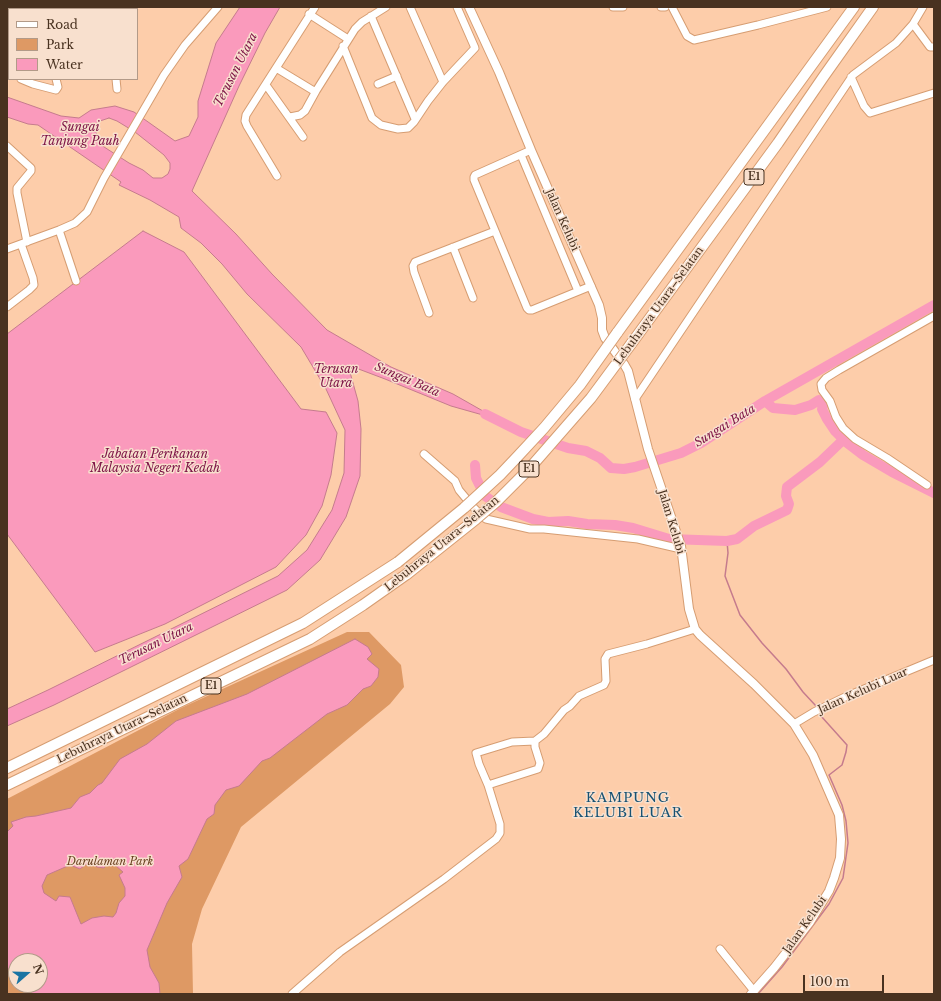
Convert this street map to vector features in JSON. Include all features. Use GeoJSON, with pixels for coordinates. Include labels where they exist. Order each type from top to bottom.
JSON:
{"type":"FeatureCollection","features":[{"type":"Feature","properties":{"kind":"highway","name":"Lebuhraya Utara–Selatan"},"geometry":{"type":"LineString","coordinates":[[7,768],[303,623],[398,562],[464,508],[500,475],[518,456],[580,385],[854,7]]}},
{"type":"Feature","properties":{"kind":"highway","name":"Lebuhraya Utara–Selatan"},"geometry":{"type":"LineString","coordinates":[[7,785],[310,639],[363,605],[407,574],[496,502],[529,469],[591,398],[778,143],[874,7]]}},
{"type":"Feature","properties":{"kind":"highway"},"geometry":{"type":"LineString","coordinates":[[764,132],[778,143]]}},
{"type":"Feature","properties":{"kind":"main road","name":"Jalan Kelubi"},"geometry":{"type":"LineString","coordinates":[[469,7],[499,72],[531,150],[591,286],[601,314],[603,335],[608,344],[624,364],[630,379],[648,449],[681,547],[690,609],[695,629],[794,724],[813,755],[839,815],[842,839],[840,858],[829,891],[820,907],[792,945],[752,992]]}},
{"type":"Feature","properties":{"kind":"street"},"geometry":{"type":"LineString","coordinates":[[7,249],[75,223],[87,212],[104,178],[164,75],[178,54],[218,7]]}},
{"type":"Feature","properties":{"kind":"street"},"geometry":{"type":"LineString","coordinates":[[277,176],[245,121],[246,115],[314,7]]}},
{"type":"Feature","properties":{"kind":"street"},"geometry":{"type":"LineString","coordinates":[[290,118],[300,115],[305,111],[343,46],[362,22],[386,7]]}},
{"type":"Feature","properties":{"kind":"street"},"geometry":{"type":"LineString","coordinates":[[410,7],[443,82]]}},
{"type":"Feature","properties":{"kind":"street"},"geometry":{"type":"LineString","coordinates":[[343,46],[370,113],[375,121],[381,125],[392,128],[405,129],[415,120],[443,82],[475,48],[459,7]]}},
{"type":"Feature","properties":{"kind":"street"},"geometry":{"type":"LineString","coordinates":[[613,7],[623,7]]}},
{"type":"Feature","properties":{"kind":"street"},"geometry":{"type":"LineString","coordinates":[[672,7],[687,36],[694,40],[804,10],[827,7]]}},
{"type":"Feature","properties":{"kind":"street"},"geometry":{"type":"LineString","coordinates":[[635,399],[851,77],[892,47],[913,24],[923,7]]}},
{"type":"Feature","properties":{"kind":"street"},"geometry":{"type":"LineString","coordinates":[[309,14],[348,40]]}},
{"type":"Feature","properties":{"kind":"street"},"geometry":{"type":"LineString","coordinates":[[371,16],[415,120]]}},
{"type":"Feature","properties":{"kind":"street"},"geometry":{"type":"LineString","coordinates":[[913,24],[930,47],[934,47]]}},
{"type":"Feature","properties":{"kind":"street"},"geometry":{"type":"LineString","coordinates":[[276,68],[316,91]]}},
{"type":"Feature","properties":{"kind":"street"},"geometry":{"type":"LineString","coordinates":[[378,84],[397,76]]}},
{"type":"Feature","properties":{"kind":"street"},"geometry":{"type":"LineString","coordinates":[[851,77],[864,106],[870,113],[934,93]]}},
{"type":"Feature","properties":{"kind":"street"},"geometry":{"type":"LineString","coordinates":[[23,80],[56,90],[58,87],[56,80]]}},
{"type":"Feature","properties":{"kind":"street"},"geometry":{"type":"LineString","coordinates":[[116,80],[117,89]]}},
{"type":"Feature","properties":{"kind":"street"},"geometry":{"type":"LineString","coordinates":[[266,85],[303,137]]}},
{"type":"Feature","properties":{"kind":"street"},"geometry":{"type":"LineString","coordinates":[[7,146],[31,168],[31,171],[17,188],[17,193],[24,243],[34,284],[29,290],[7,307]]}},
{"type":"Feature","properties":{"kind":"street"},"geometry":{"type":"LineString","coordinates":[[531,150],[475,175],[474,177],[527,308],[532,310],[591,286]]}},
{"type":"Feature","properties":{"kind":"street"},"geometry":{"type":"LineString","coordinates":[[521,155],[578,291]]}},
{"type":"Feature","properties":{"kind":"street"},"geometry":{"type":"LineString","coordinates":[[59,230],[76,281]]}},
{"type":"Feature","properties":{"kind":"street"},"geometry":{"type":"LineString","coordinates":[[429,314],[414,272],[413,266],[415,262],[495,231]]}},
{"type":"Feature","properties":{"kind":"street"},"geometry":{"type":"LineString","coordinates":[[453,247],[473,298]]}},
{"type":"Feature","properties":{"kind":"street"},"geometry":{"type":"LineString","coordinates":[[927,485],[887,458],[855,440],[843,428],[836,417],[830,401],[822,390],[822,384],[826,378],[839,370],[934,316]]}},
{"type":"Feature","properties":{"kind":"street"},"geometry":{"type":"LineString","coordinates":[[424,454],[455,481],[474,508],[486,519],[530,529],[544,529],[638,539],[681,547]]}},
{"type":"Feature","properties":{"kind":"street"},"geometry":{"type":"LineString","coordinates":[[292,994],[340,952],[444,879],[496,839],[500,833],[500,824],[476,752],[512,742],[535,741],[544,734],[564,710],[579,696],[604,685],[606,681],[605,659],[608,654],[695,629]]}},
{"type":"Feature","properties":{"kind":"street","name":"Jalan Kelubi Luar"},"geometry":{"type":"LineString","coordinates":[[794,724],[814,712],[934,660]]}},
{"type":"Feature","properties":{"kind":"street"},"geometry":{"type":"LineString","coordinates":[[488,786],[538,769],[540,763],[535,747],[535,741]]}},
{"type":"Feature","properties":{"kind":"street"},"geometry":{"type":"LineString","coordinates":[[720,949],[752,992]]}},
{"type":"Feature","properties":{"kind":"green space","name":"Darulaman Park"},"geometry":{"type":"Polygon","coordinates":[[[347,632],[369,632],[401,665],[404,687],[390,704],[241,827],[202,909],[192,944],[193,994],[7,994],[7,799],[181,708],[347,632]]]}},
{"type":"Feature","properties":{"kind":"water"},"geometry":{"type":"Polygon","coordinates":[[[240,7],[280,7],[265,33],[239,86],[192,191],[236,234],[272,274],[327,330],[391,367],[453,394],[497,419],[451,406],[348,365],[358,401],[361,429],[360,476],[346,517],[320,560],[287,590],[54,705],[7,726],[7,709],[278,576],[307,550],[332,510],[344,473],[345,430],[326,389],[301,347],[247,294],[222,264],[201,243],[181,228],[179,217],[150,200],[119,185],[121,182],[38,125],[28,124],[7,117],[7,97],[61,116],[79,118],[91,110],[115,106],[134,112],[175,141],[189,136],[198,117],[198,101],[216,43],[240,7]],[[109,118],[100,121],[96,132],[101,145],[143,170],[153,178],[162,178],[168,174],[170,163],[164,155],[135,132],[109,118]]]}},
{"type":"Feature","properties":{"kind":"water","name":"Jabatan Perikanan Malaysia Negeri Kedah"},"geometry":{"type":"Polygon","coordinates":[[[143,231],[184,252],[301,409],[326,412],[337,433],[331,475],[322,506],[306,535],[276,567],[165,624],[95,652],[7,534],[7,334],[143,231]]]}},
{"type":"Feature","properties":{"kind":"water","name":"Darulaman Park"},"geometry":{"type":"Polygon","coordinates":[[[355,639],[368,647],[372,654],[367,659],[379,669],[378,677],[371,686],[363,689],[347,705],[327,714],[270,758],[262,761],[239,786],[226,790],[215,805],[214,814],[207,819],[188,859],[179,866],[182,877],[167,903],[147,950],[150,967],[159,983],[160,994],[32,994],[48,993],[48,953],[8,953],[8,969],[7,968],[7,832],[13,826],[11,822],[26,817],[71,808],[80,797],[90,793],[102,783],[120,759],[147,744],[176,721],[247,694],[355,639]],[[108,862],[104,868],[97,867],[91,863],[80,869],[70,865],[47,875],[42,886],[44,893],[56,901],[59,896],[70,897],[81,924],[92,918],[104,916],[113,917],[119,903],[125,896],[125,888],[119,875],[123,872],[108,862]]]}},
{"type":"Feature","properties":{"kind":"waterway","name":"Sungai Bata"},"geometry":{"type":"LineString","coordinates":[[485,414],[521,432],[568,448],[586,451],[600,458],[611,468],[624,469],[635,467],[681,453],[701,443],[765,401],[934,305]]}},
{"type":"Feature","properties":{"kind":"waterway"},"geometry":{"type":"LineString","coordinates":[[765,401],[773,408],[795,410],[811,405],[819,400],[824,403],[822,409],[827,419],[835,431],[846,442],[863,455],[892,472],[934,493]]}},
{"type":"Feature","properties":{"kind":"waterway"},"geometry":{"type":"LineString","coordinates":[[475,465],[476,478],[485,496],[501,507],[533,519],[548,522],[568,521],[587,524],[615,525],[633,528],[669,539],[727,541],[737,539],[754,526],[787,510],[789,504],[786,496],[787,487],[820,462],[844,439]]}},
{"type":"Feature","properties":{"kind":"waterway"},"geometry":{"type":"LineString","coordinates":[[727,541],[728,553],[725,576],[740,615],[816,706]]}},
{"type":"Feature","properties":{"kind":"waterway"},"geometry":{"type":"LineString","coordinates":[[758,994],[782,967],[829,904],[843,878],[848,843],[846,821],[842,805],[829,775],[842,765],[847,745],[821,716]]}},
{"type":"Feature","properties":{"kind":"district","name":"KAMPUNG KELUBI LUAR"},"geometry":{"type":"Point","coordinates":[628,806]}},
{"type":"Feature","properties":{"kind":"water label","name":"Terusan Utara"},"geometry":{"type":"Point","coordinates":[236,70]}},
{"type":"Feature","properties":{"kind":"water label","name":"Sungai Tanjung Pauh"},"geometry":{"type":"Point","coordinates":[80,135]}},
{"type":"Feature","properties":{"kind":"water label","name":"Terusan Utara"},"geometry":{"type":"Point","coordinates":[336,377]}},
{"type":"Feature","properties":{"kind":"water label","name":"Terusan Utara"},"geometry":{"type":"Point","coordinates":[156,644]}}]}
